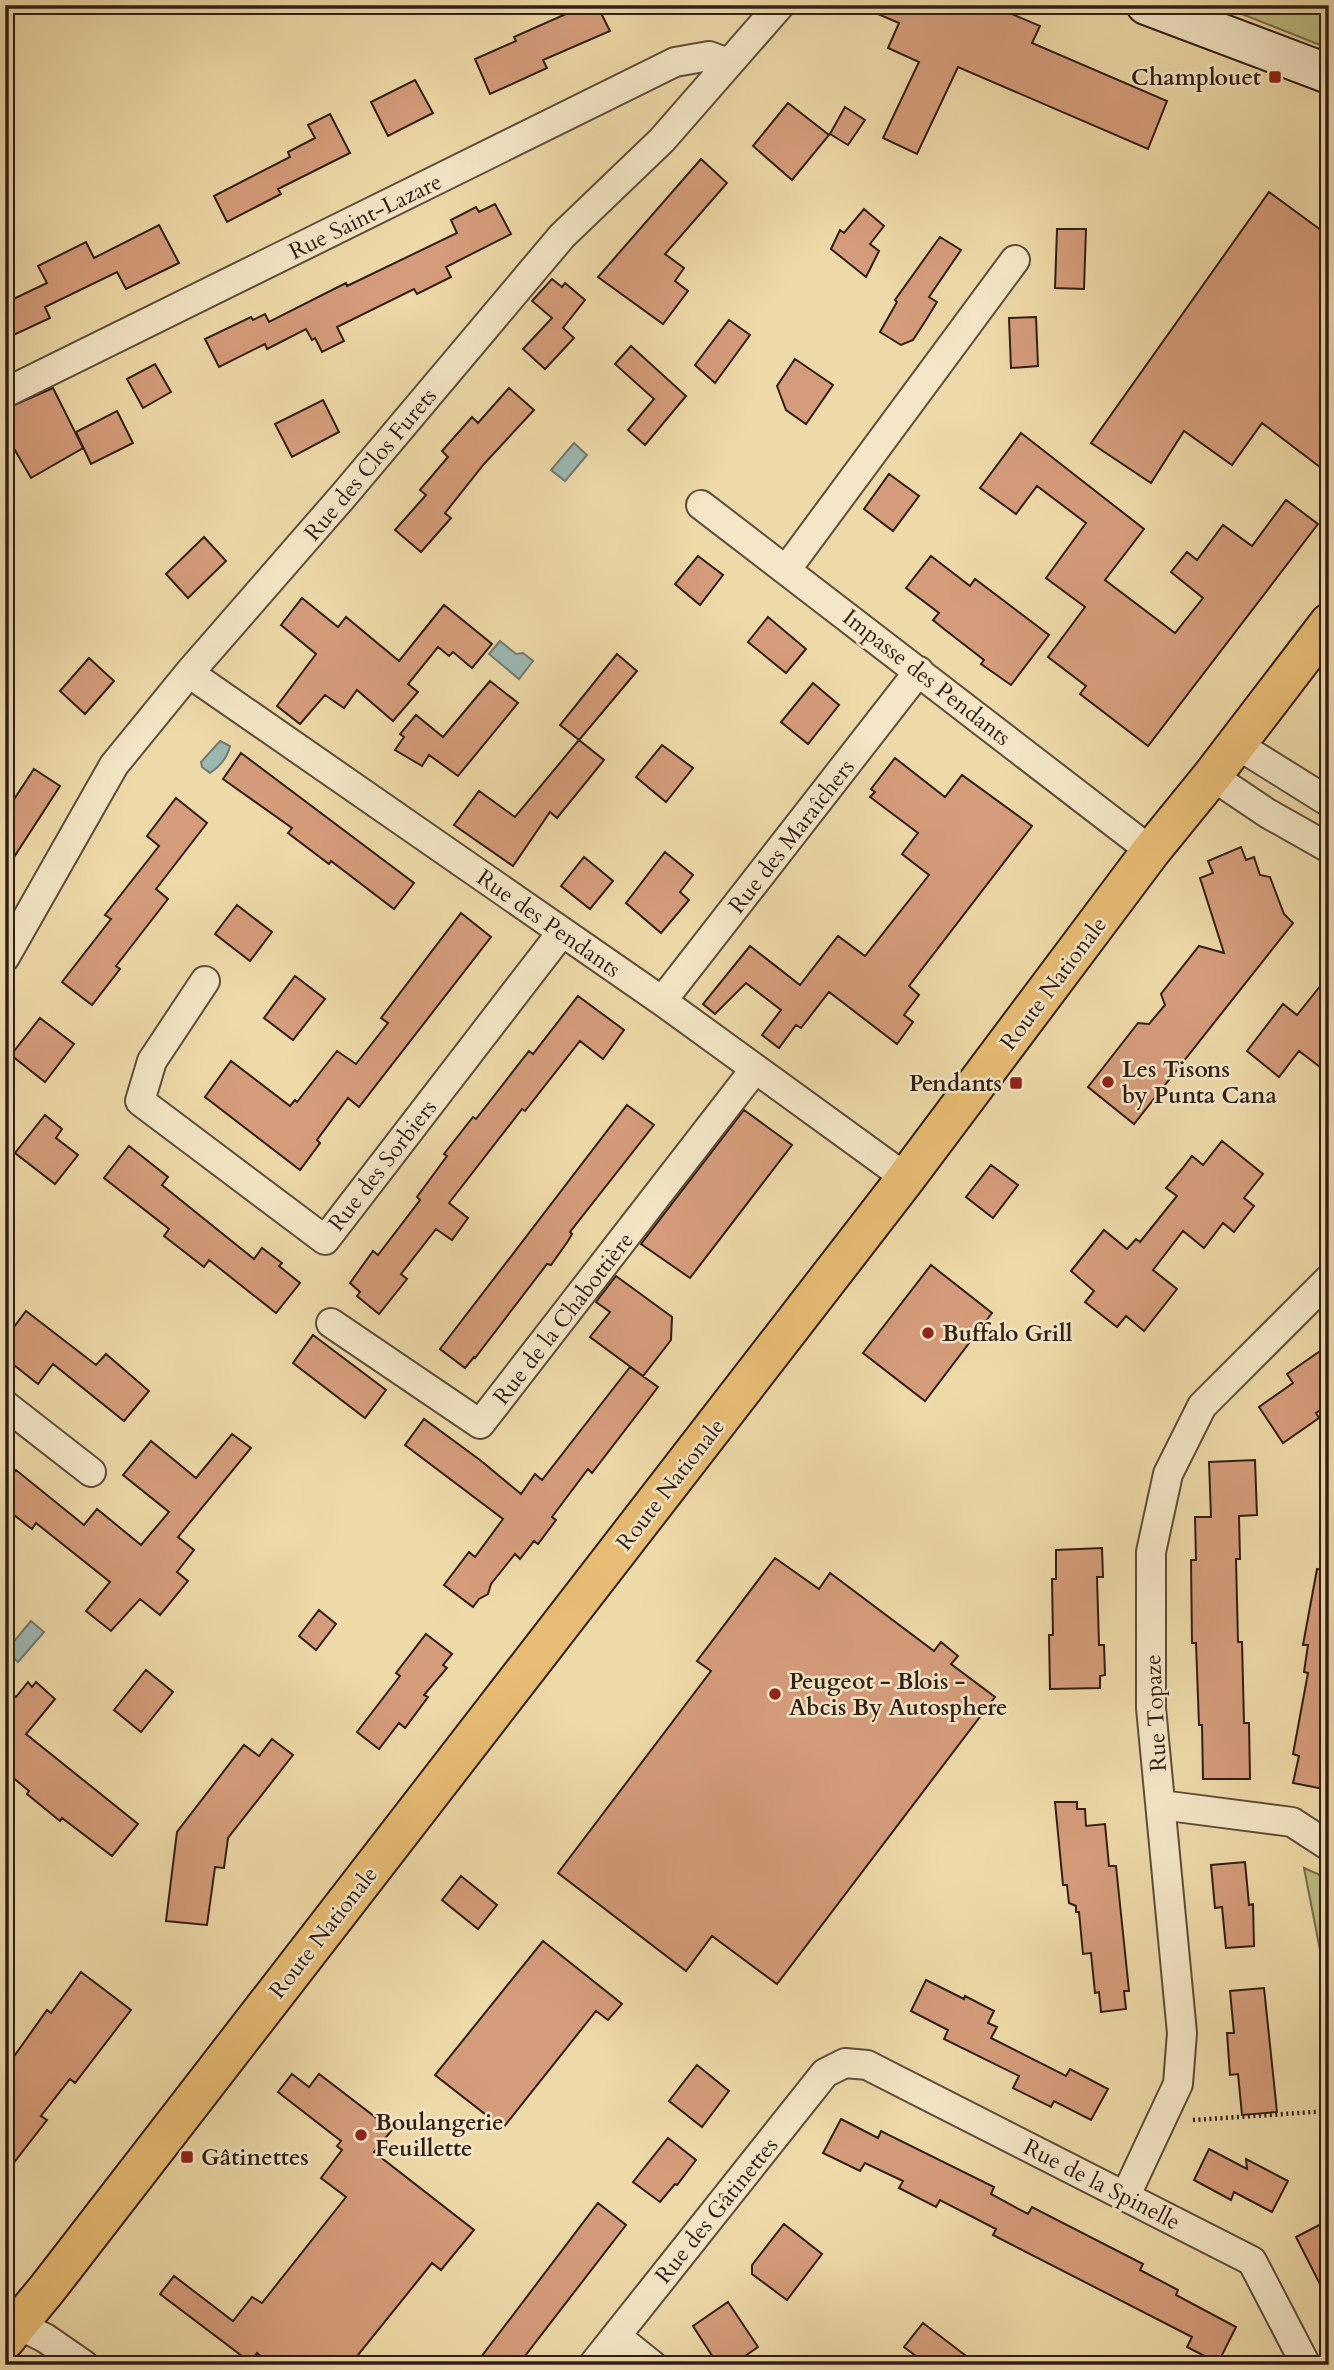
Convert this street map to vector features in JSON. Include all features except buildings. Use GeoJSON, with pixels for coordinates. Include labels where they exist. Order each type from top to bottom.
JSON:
{"type":"FeatureCollection","features":[{"type":"Feature","properties":{"kind":"main road","name":"Route Nationale"},"geometry":{"type":"LineString","coordinates":[[10,2327],[906,1178],[1151,851],[1329,623]]}},
{"type":"Feature","properties":{"kind":"street","name":"Rue des Clos Furets"},"geometry":{"type":"LineString","coordinates":[[5,957],[114,765],[189,673],[353,485],[562,236],[662,140],[780,5]]}},
{"type":"Feature","properties":{"kind":"street"},"geometry":{"type":"LineString","coordinates":[[1146,5],[1329,74]]}},
{"type":"Feature","properties":{"kind":"street","name":"Rue Saint-Lazare"},"geometry":{"type":"LineString","coordinates":[[5,393],[675,62],[709,56],[728,63]]}},
{"type":"Feature","properties":{"kind":"street"},"geometry":{"type":"LineString","coordinates":[[786,570],[1015,260]]}},
{"type":"Feature","properties":{"kind":"street","name":"Impasse des Pendants"},"geometry":{"type":"LineString","coordinates":[[701,505],[1151,851]]}},
{"type":"Feature","properties":{"kind":"street","name":"Rue des Maraîchers"},"geometry":{"type":"LineString","coordinates":[[662,1001],[919,671]]}},
{"type":"Feature","properties":{"kind":"street","name":"Rue des Pendants"},"geometry":{"type":"LineString","coordinates":[[189,673],[662,1001],[906,1178]]}},
{"type":"Feature","properties":{"kind":"street"},"geometry":{"type":"LineString","coordinates":[[1236,744],[1329,802]]}},
{"type":"Feature","properties":{"kind":"street"},"geometry":{"type":"LineString","coordinates":[[1212,776],[1267,813],[1329,848]]}},
{"type":"Feature","properties":{"kind":"street","name":"Rue des Sorbiers"},"geometry":{"type":"LineString","coordinates":[[205,981],[152,1061],[141,1101],[325,1240],[562,932]]}},
{"type":"Feature","properties":{"kind":"street","name":"Rue de la Chabottière"},"geometry":{"type":"LineString","coordinates":[[331,1323],[481,1424],[755,1069]]}},
{"type":"Feature","properties":{"kind":"street","name":"Rue Topaze"},"geometry":{"type":"LineString","coordinates":[[1126,2196],[1178,2084],[1182,2033],[1151,1708],[1151,1552],[1168,1474],[1202,1406],[1329,1279]]}},
{"type":"Feature","properties":{"kind":"street"},"geometry":{"type":"LineString","coordinates":[[5,1405],[91,1472]]}},
{"type":"Feature","properties":{"kind":"street"},"geometry":{"type":"LineString","coordinates":[[1161,1805],[1292,1822],[1329,1846]]}},
{"type":"Feature","properties":{"kind":"street","name":"Rue de la Spinelle"},"geometry":{"type":"LineString","coordinates":[[845,2063],[867,2065],[1252,2261],[1306,2365]]}},
{"type":"Feature","properties":{"kind":"street","name":"Rue des Gâtinettes"},"geometry":{"type":"LineString","coordinates":[[593,2365],[825,2073],[845,2063]]}},
{"type":"Feature","properties":{"kind":"street"},"geometry":{"type":"LineString","coordinates":[[10,2327],[45,2338],[85,2365]]}},
{"type":"Feature","properties":{"kind":"street"},"geometry":{"type":"LineString","coordinates":[[616,2336],[652,2365]]}},
{"type":"Feature","properties":{"kind":"path"},"geometry":{"type":"LineString","coordinates":[[1160,2122],[1329,2111]]}},
{"type":"Feature","properties":{"kind":"green space"},"geometry":{"type":"Polygon","coordinates":[[[1219,5],[1329,5],[1329,34],[1320,45],[1219,5]]]}},
{"type":"Feature","properties":{"kind":"green space"},"geometry":{"type":"Polygon","coordinates":[[[1304,1868],[1329,1879],[1329,1996],[1304,1868]]]}},
{"type":"Feature","properties":{"kind":"water"},"geometry":{"type":"Polygon","coordinates":[[[574,443],[587,455],[565,481],[551,470],[574,443]]]}},
{"type":"Feature","properties":{"kind":"water"},"geometry":{"type":"Polygon","coordinates":[[[500,641],[516,654],[523,653],[533,661],[519,679],[489,654],[500,641]]]}},
{"type":"Feature","properties":{"kind":"water"},"geometry":{"type":"Polygon","coordinates":[[[220,741],[230,746],[229,750],[223,761],[210,773],[202,767],[201,762],[220,741]]]}},
{"type":"Feature","properties":{"kind":"water"},"geometry":{"type":"Polygon","coordinates":[[[31,1621],[44,1632],[18,1662],[6,1651],[31,1621]]]}},
{"type":"Feature","properties":{"kind":"place","name":"Champlouet"},"geometry":{"type":"Point","coordinates":[1275,77]}},
{"type":"Feature","properties":{"kind":"place","name":"Les Tisons by Punta Cana"},"geometry":{"type":"Point","coordinates":[1108,1082]}},
{"type":"Feature","properties":{"kind":"place","name":"Pendants"},"geometry":{"type":"Point","coordinates":[1016,1083]}},
{"type":"Feature","properties":{"kind":"place","name":"Buffalo Grill"},"geometry":{"type":"Point","coordinates":[928,1333]}},
{"type":"Feature","properties":{"kind":"place","name":"Peugeot - Blois - Abcis By Autosphere"},"geometry":{"type":"Point","coordinates":[775,1694]}},
{"type":"Feature","properties":{"kind":"place","name":"Boulangerie Feuillette"},"geometry":{"type":"Point","coordinates":[361,2135]}},
{"type":"Feature","properties":{"kind":"place","name":"Gâtinettes"},"geometry":{"type":"Point","coordinates":[187,2157]}}]}
